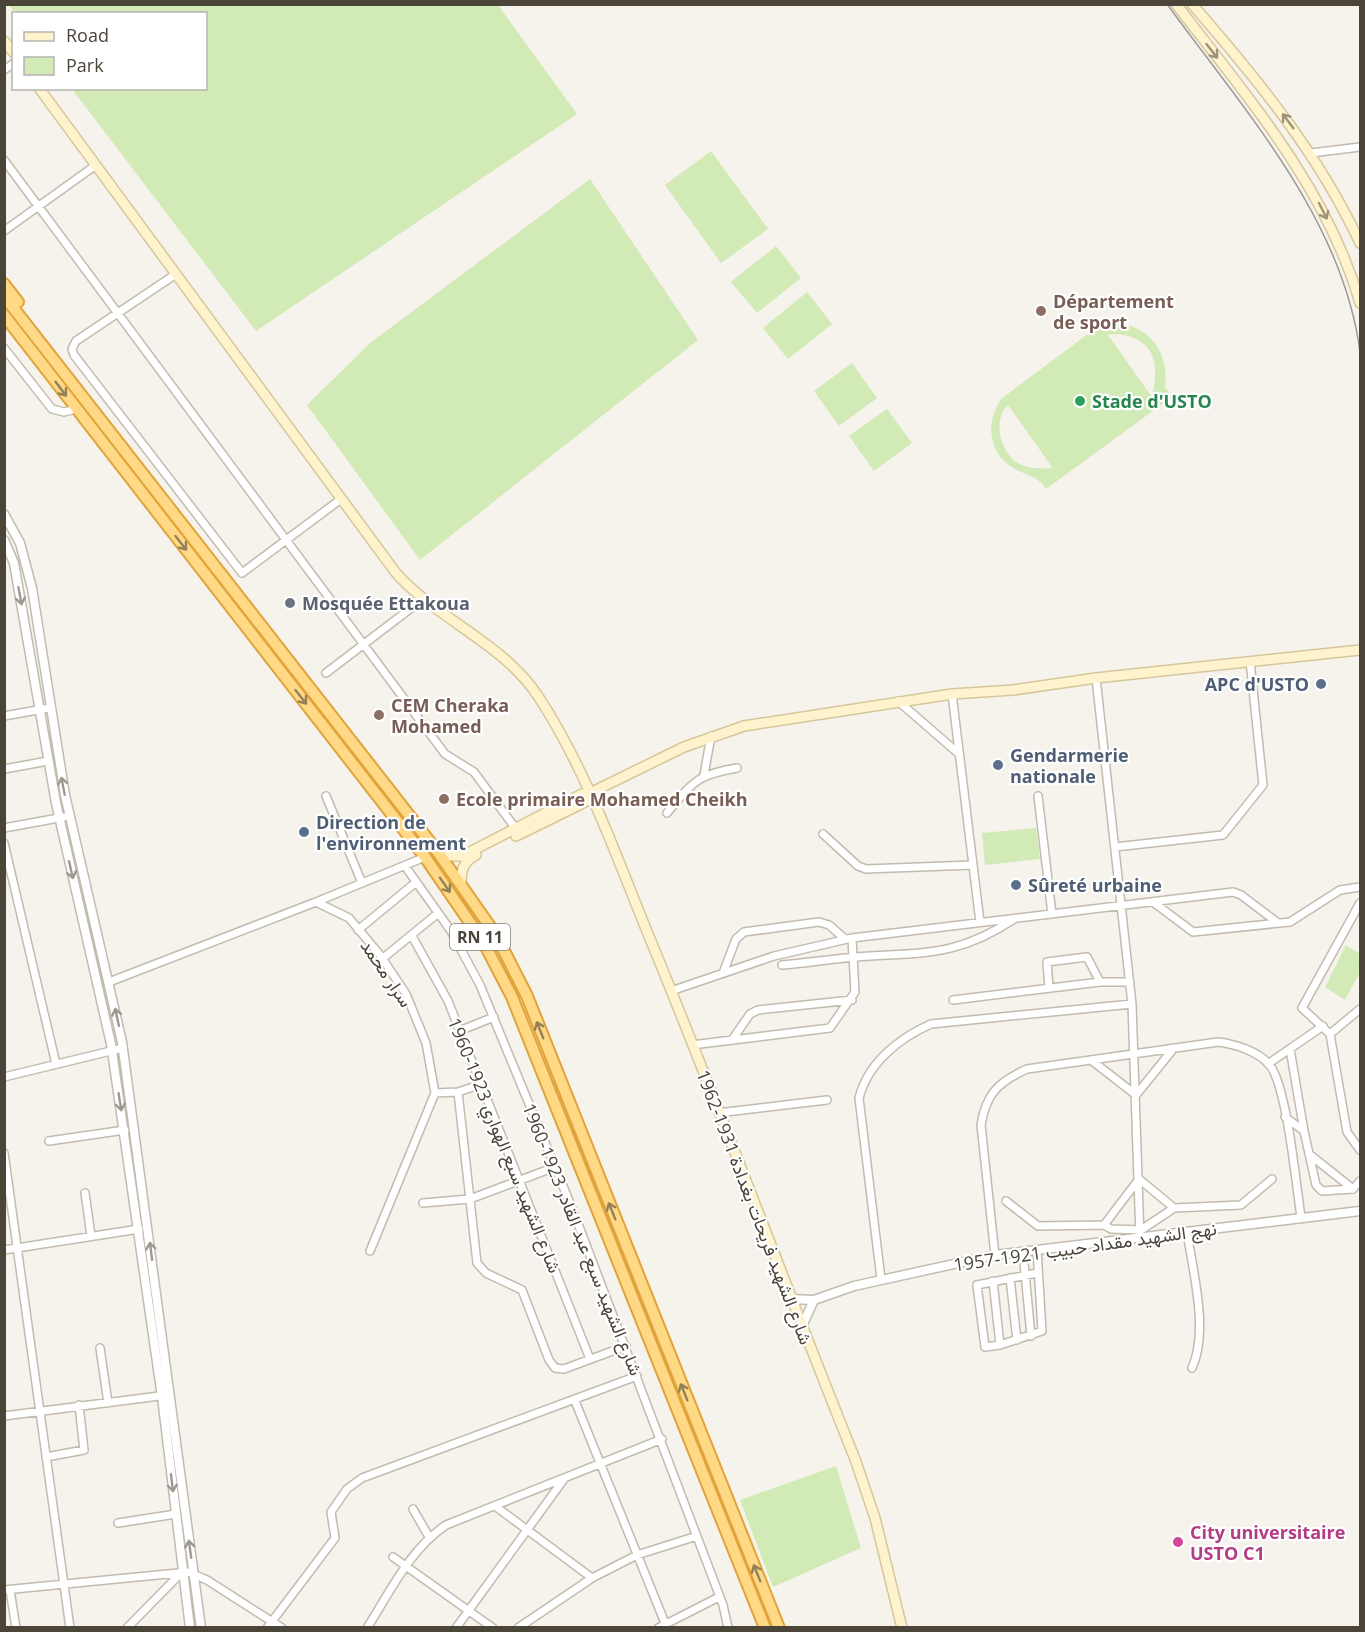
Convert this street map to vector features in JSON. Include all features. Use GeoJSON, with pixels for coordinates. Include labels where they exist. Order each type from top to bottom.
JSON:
{"type":"FeatureCollection","features":[{"type":"Feature","properties":{"kind":"highway"},"geometry":{"type":"LineString","coordinates":[[4,284],[49,343],[64,372]]}},
{"type":"Feature","properties":{"kind":"highway","name":"RN 11"},"geometry":{"type":"LineString","coordinates":[[4,296],[437,851],[496,935],[526,996],[779,1628]]}},
{"type":"Feature","properties":{"kind":"highway","name":"RN 11"},"geometry":{"type":"LineString","coordinates":[[4,315],[425,857],[484,943],[512,997],[765,1628]]}},
{"type":"Feature","properties":{"kind":"highway"},"geometry":{"type":"LineString","coordinates":[[4,323],[26,343]]}},
{"type":"Feature","properties":{"kind":"main road"},"geometry":{"type":"LineString","coordinates":[[1176,4],[1306,178],[1341,246],[1360,303]]}},
{"type":"Feature","properties":{"kind":"main road"},"geometry":{"type":"LineString","coordinates":[[1192,4],[1260,83],[1311,153],[1335,193],[1360,243]]}},
{"type":"Feature","properties":{"kind":"main road","name":"شارع الشهيد فريحات بغدادة 1931-1962"},"geometry":{"type":"LineString","coordinates":[[40,90],[396,573],[423,599],[498,654],[524,678],[566,743],[590,793],[671,991],[865,1488],[885,1555],[902,1628]]}},
{"type":"Feature","properties":{"kind":"main road"},"geometry":{"type":"LineString","coordinates":[[437,851],[448,856],[462,856],[585,802],[590,793],[711,736],[780,719],[952,694],[1013,690],[1096,678],[1360,650]]}},
{"type":"Feature","properties":{"kind":"main road"},"geometry":{"type":"LineString","coordinates":[[461,884],[462,870],[468,859],[518,832]]}},
{"type":"Feature","properties":{"kind":"street"},"geometry":{"type":"LineString","coordinates":[[1311,153],[1360,147]]}},
{"type":"Feature","properties":{"kind":"street"},"geometry":{"type":"LineString","coordinates":[[4,160],[445,754],[474,772],[518,832]]}},
{"type":"Feature","properties":{"kind":"street"},"geometry":{"type":"LineString","coordinates":[[4,231],[96,165]]}},
{"type":"Feature","properties":{"kind":"street"},"geometry":{"type":"LineString","coordinates":[[176,274],[74,343],[72,349],[74,355],[243,573],[341,498]]}},
{"type":"Feature","properties":{"kind":"street"},"geometry":{"type":"LineString","coordinates":[[4,348],[52,409],[64,412],[76,409]]}},
{"type":"Feature","properties":{"kind":"street"},"geometry":{"type":"LineString","coordinates":[[4,514],[26,561],[69,816],[123,1048],[166,1396],[176,1514],[190,1628]]}},
{"type":"Feature","properties":{"kind":"street"},"geometry":{"type":"LineString","coordinates":[[4,540],[14,562],[59,818],[112,1050],[201,1628]]}},
{"type":"Feature","properties":{"kind":"street"},"geometry":{"type":"LineString","coordinates":[[326,673],[423,599]]}},
{"type":"Feature","properties":{"kind":"street"},"geometry":{"type":"LineString","coordinates":[[1115,847],[1223,835],[1263,785],[1250,662]]}},
{"type":"Feature","properties":{"kind":"street"},"geometry":{"type":"LineString","coordinates":[[1096,678],[1132,1004],[1141,1234]]}},
{"type":"Feature","properties":{"kind":"street"},"geometry":{"type":"LineString","coordinates":[[952,694],[980,922]]}},
{"type":"Feature","properties":{"kind":"street"},"geometry":{"type":"LineString","coordinates":[[898,701],[958,753]]}},
{"type":"Feature","properties":{"kind":"street"},"geometry":{"type":"LineString","coordinates":[[4,716],[49,708]]}},
{"type":"Feature","properties":{"kind":"street"},"geometry":{"type":"LineString","coordinates":[[704,775],[711,736]]}},
{"type":"Feature","properties":{"kind":"street"},"geometry":{"type":"LineString","coordinates":[[4,769],[48,761]]}},
{"type":"Feature","properties":{"kind":"street"},"geometry":{"type":"LineString","coordinates":[[667,813],[692,784],[704,775],[737,768]]}},
{"type":"Feature","properties":{"kind":"street"},"geometry":{"type":"LineString","coordinates":[[326,796],[362,883]]}},
{"type":"Feature","properties":{"kind":"street"},"geometry":{"type":"LineString","coordinates":[[1038,796],[1052,914]]}},
{"type":"Feature","properties":{"kind":"street"},"geometry":{"type":"LineString","coordinates":[[4,828],[69,816]]}},
{"type":"Feature","properties":{"kind":"street"},"geometry":{"type":"LineString","coordinates":[[823,834],[858,866],[866,869],[973,866]]}},
{"type":"Feature","properties":{"kind":"street"},"geometry":{"type":"LineString","coordinates":[[4,843],[56,1064]]}},
{"type":"Feature","properties":{"kind":"street"},"geometry":{"type":"LineString","coordinates":[[109,982],[425,857]]}},
{"type":"Feature","properties":{"kind":"street","name":"شارع الشهيد سبع عبد القادر 1923-1960"},"geometry":{"type":"LineString","coordinates":[[405,866],[461,949],[494,1017],[662,1439],[720,1597],[728,1628]]}},
{"type":"Feature","properties":{"kind":"street"},"geometry":{"type":"LineString","coordinates":[[358,930],[415,883]]}},
{"type":"Feature","properties":{"kind":"street"},"geometry":{"type":"LineString","coordinates":[[1153,902],[1186,930],[1193,932],[1290,921],[1340,890],[1360,887]]}},
{"type":"Feature","properties":{"kind":"street"},"geometry":{"type":"LineString","coordinates":[[671,991],[795,950],[848,938],[1233,892],[1241,895],[1278,923]]}},
{"type":"Feature","properties":{"kind":"street","name":"سرار محمد"},"geometry":{"type":"LineString","coordinates":[[316,902],[349,918],[382,959],[406,994],[426,1043],[435,1094]]}},
{"type":"Feature","properties":{"kind":"street"},"geometry":{"type":"LineString","coordinates":[[1360,903],[1302,1008],[1330,1034],[1347,1132],[1360,1150]]}},
{"type":"Feature","properties":{"kind":"street"},"geometry":{"type":"LineString","coordinates":[[382,959],[437,914]]}},
{"type":"Feature","properties":{"kind":"street"},"geometry":{"type":"LineString","coordinates":[[782,965],[950,950],[989,935],[1016,918]]}},
{"type":"Feature","properties":{"kind":"street"},"geometry":{"type":"LineString","coordinates":[[692,1045],[827,1029],[852,1000],[855,992],[853,957],[848,938],[829,925],[819,922],[749,930],[736,939],[723,973]]}},
{"type":"Feature","properties":{"kind":"street","name":"شارع الشهيد سبع الهواري 1923-1960"},"geometry":{"type":"LineString","coordinates":[[412,936],[448,1001],[479,1085],[590,1359]]}},
{"type":"Feature","properties":{"kind":"street"},"geometry":{"type":"LineString","coordinates":[[1049,987],[1047,962],[1082,956],[1089,960],[1100,982]]}},
{"type":"Feature","properties":{"kind":"street"},"geometry":{"type":"LineString","coordinates":[[953,1000],[1049,987],[1100,982],[1130,982]]}},
{"type":"Feature","properties":{"kind":"street"},"geometry":{"type":"LineString","coordinates":[[732,1040],[750,1014],[758,1010],[852,1000]]}},
{"type":"Feature","properties":{"kind":"street"},"geometry":{"type":"LineString","coordinates":[[881,1279],[859,1098],[864,1082],[888,1052],[912,1032],[931,1024],[1132,1004]]}},
{"type":"Feature","properties":{"kind":"street"},"geometry":{"type":"LineString","coordinates":[[1330,1034],[1360,1009]]}},
{"type":"Feature","properties":{"kind":"street"},"geometry":{"type":"LineString","coordinates":[[459,1031],[494,1017]]}},
{"type":"Feature","properties":{"kind":"street"},"geometry":{"type":"LineString","coordinates":[[1268,1064],[1323,1026]]}},
{"type":"Feature","properties":{"kind":"street"},"geometry":{"type":"LineString","coordinates":[[995,1256],[981,1143],[984,1106],[995,1089],[1010,1077],[1027,1069],[1218,1042],[1232,1044],[1268,1064],[1278,1082],[1301,1217]]}},
{"type":"Feature","properties":{"kind":"street"},"geometry":{"type":"LineString","coordinates":[[4,1077],[123,1048]]}},
{"type":"Feature","properties":{"kind":"street"},"geometry":{"type":"LineString","coordinates":[[1136,1095],[1174,1048]]}},
{"type":"Feature","properties":{"kind":"street"},"geometry":{"type":"LineString","coordinates":[[1290,1049],[1316,1185],[1322,1191],[1353,1189],[1360,1181]]}},
{"type":"Feature","properties":{"kind":"street"},"geometry":{"type":"LineString","coordinates":[[1090,1060],[1136,1095]]}},
{"type":"Feature","properties":{"kind":"street"},"geometry":{"type":"LineString","coordinates":[[370,1251],[435,1094],[458,1092],[479,1085]]}},
{"type":"Feature","properties":{"kind":"street"},"geometry":{"type":"LineString","coordinates":[[458,1092],[477,1263],[486,1273],[522,1290],[549,1360],[555,1368],[564,1369],[626,1346]]}},
{"type":"Feature","properties":{"kind":"street"},"geometry":{"type":"LineString","coordinates":[[718,1113],[827,1100]]}},
{"type":"Feature","properties":{"kind":"street"},"geometry":{"type":"LineString","coordinates":[[1285,1117],[1304,1131]]}},
{"type":"Feature","properties":{"kind":"street"},"geometry":{"type":"LineString","coordinates":[[49,1140],[124,1130]]}},
{"type":"Feature","properties":{"kind":"street"},"geometry":{"type":"LineString","coordinates":[[4,1153],[69,1628]]}},
{"type":"Feature","properties":{"kind":"street"},"geometry":{"type":"LineString","coordinates":[[1309,1154],[1353,1189]]}},
{"type":"Feature","properties":{"kind":"street"},"geometry":{"type":"LineString","coordinates":[[423,1203],[470,1199],[555,1167]]}},
{"type":"Feature","properties":{"kind":"street"},"geometry":{"type":"LineString","coordinates":[[1139,1179],[1174,1208]]}},
{"type":"Feature","properties":{"kind":"street"},"geometry":{"type":"LineString","coordinates":[[1104,1225],[1139,1179]]}},
{"type":"Feature","properties":{"kind":"street"},"geometry":{"type":"LineString","coordinates":[[1006,1201],[1038,1226],[1104,1225],[1111,1229],[1141,1234],[1174,1208],[1241,1205],[1272,1179]]}},
{"type":"Feature","properties":{"kind":"street"},"geometry":{"type":"LineString","coordinates":[[85,1193],[91,1236]]}},
{"type":"Feature","properties":{"kind":"street","name":"نهج الشهيد مقداد حبيب 1921-1957"},"geometry":{"type":"LineString","coordinates":[[790,1299],[814,1300],[881,1279],[995,1256],[1141,1234],[1187,1232],[1360,1210]]}},
{"type":"Feature","properties":{"kind":"street"},"geometry":{"type":"LineString","coordinates":[[4,1250],[139,1229]]}},
{"type":"Feature","properties":{"kind":"street"},"geometry":{"type":"LineString","coordinates":[[1187,1232],[1200,1330],[1200,1348],[1192,1368]]}},
{"type":"Feature","properties":{"kind":"street"},"geometry":{"type":"LineString","coordinates":[[1037,1250],[1043,1327],[1039,1334],[990,1348],[984,1343],[976,1290],[980,1283],[1037,1273]]}},
{"type":"Feature","properties":{"kind":"street"},"geometry":{"type":"LineString","coordinates":[[1023,1252],[1031,1336]]}},
{"type":"Feature","properties":{"kind":"street"},"geometry":{"type":"LineString","coordinates":[[1010,1278],[1017,1340]]}},
{"type":"Feature","properties":{"kind":"street"},"geometry":{"type":"LineString","coordinates":[[993,1281],[1000,1345]]}},
{"type":"Feature","properties":{"kind":"street"},"geometry":{"type":"LineString","coordinates":[[802,1326],[814,1300]]}},
{"type":"Feature","properties":{"kind":"street"},"geometry":{"type":"LineString","coordinates":[[100,1348],[108,1403]]}},
{"type":"Feature","properties":{"kind":"street"},"geometry":{"type":"LineString","coordinates":[[267,1628],[335,1539],[331,1512],[347,1489],[362,1478],[575,1401],[637,1376]]}},
{"type":"Feature","properties":{"kind":"street"},"geometry":{"type":"LineString","coordinates":[[4,1416],[166,1396]]}},
{"type":"Feature","properties":{"kind":"street"},"geometry":{"type":"LineString","coordinates":[[575,1401],[664,1626],[720,1597]]}},
{"type":"Feature","properties":{"kind":"street"},"geometry":{"type":"LineString","coordinates":[[45,1456],[84,1450],[79,1405]]}},
{"type":"Feature","properties":{"kind":"street"},"geometry":{"type":"LineString","coordinates":[[367,1628],[407,1565],[429,1537],[447,1525],[662,1439]]}},
{"type":"Feature","properties":{"kind":"street"},"geometry":{"type":"LineString","coordinates":[[456,1628],[565,1478]]}},
{"type":"Feature","properties":{"kind":"street"},"geometry":{"type":"LineString","coordinates":[[495,1506],[592,1578]]}},
{"type":"Feature","properties":{"kind":"street"},"geometry":{"type":"LineString","coordinates":[[413,1509],[429,1537]]}},
{"type":"Feature","properties":{"kind":"street"},"geometry":{"type":"LineString","coordinates":[[118,1523],[176,1514]]}},
{"type":"Feature","properties":{"kind":"street"},"geometry":{"type":"LineString","coordinates":[[518,1628],[592,1578],[637,1555],[697,1536]]}},
{"type":"Feature","properties":{"kind":"street"},"geometry":{"type":"LineString","coordinates":[[393,1557],[493,1628]]}},
{"type":"Feature","properties":{"kind":"street"},"geometry":{"type":"LineString","coordinates":[[127,1628],[182,1572]]}},
{"type":"Feature","properties":{"kind":"street"},"geometry":{"type":"LineString","coordinates":[[16,1628],[7,1590],[182,1572],[194,1574],[282,1628]]}},
{"type":"Feature","properties":{"kind":"green space"},"geometry":{"type":"Polygon","coordinates":[[[9,5],[498,5],[577,114],[256,331],[73,90],[207,90],[207,12],[14,12],[9,5]]]}},
{"type":"Feature","properties":{"kind":"green space"},"geometry":{"type":"Polygon","coordinates":[[[711,151],[768,229],[721,263],[665,185],[711,151]]]}},
{"type":"Feature","properties":{"kind":"green space"},"geometry":{"type":"Polygon","coordinates":[[[590,179],[698,340],[420,560],[307,405],[370,343],[590,179]]]}},
{"type":"Feature","properties":{"kind":"green space"},"geometry":{"type":"Polygon","coordinates":[[[776,246],[801,278],[757,313],[731,282],[776,246]]]}},
{"type":"Feature","properties":{"kind":"green space"},"geometry":{"type":"Polygon","coordinates":[[[807,292],[832,324],[788,359],[763,328],[807,292]]]}},
{"type":"Feature","properties":{"kind":"green space","name":"Stade d'USTO"},"geometry":{"type":"Polygon","coordinates":[[[1120,323],[1132,326],[1150,337],[1161,354],[1166,375],[1165,387],[1172,397],[1046,489],[1036,479],[1006,463],[999,455],[992,438],[993,418],[1001,399],[1100,325],[1120,323]],[[1118,334],[1108,335],[1152,397],[1155,364],[1152,355],[1141,342],[1118,334]],[[1008,405],[1003,411],[999,426],[1002,442],[1009,455],[1019,464],[1028,467],[1052,468],[1052,467],[1008,405]]]}},
{"type":"Feature","properties":{"kind":"green space"},"geometry":{"type":"Polygon","coordinates":[[[852,363],[877,398],[839,426],[814,391],[852,363]]]}},
{"type":"Feature","properties":{"kind":"green space"},"geometry":{"type":"Polygon","coordinates":[[[887,409],[912,443],[874,471],[849,436],[887,409]]]}},
{"type":"Feature","properties":{"kind":"green space"},"geometry":{"type":"Polygon","coordinates":[[[1036,828],[1040,859],[985,865],[982,833],[1036,828]]]}},
{"type":"Feature","properties":{"kind":"green space"},"geometry":{"type":"Polygon","coordinates":[[[1346,945],[1360,954],[1360,972],[1345,1000],[1325,987],[1346,945]]]}},
{"type":"Feature","properties":{"kind":"green space"},"geometry":{"type":"Polygon","coordinates":[[[836,1466],[861,1548],[773,1587],[740,1500],[836,1466]]]}},
{"type":"Feature","properties":{"kind":"tram line"},"geometry":{"type":"LineString","coordinates":[[1167,4],[1257,125],[1312,211],[1333,256],[1350,303],[1360,352]]}},
{"type":"Feature","properties":{"kind":"place","name":"Département de sport"},"geometry":{"type":"Point","coordinates":[1041,311]}},
{"type":"Feature","properties":{"kind":"place","name":"Stade d'USTO"},"geometry":{"type":"Point","coordinates":[1080,401]}},
{"type":"Feature","properties":{"kind":"place","name":"Mosquée Ettakoua"},"geometry":{"type":"Point","coordinates":[290,603]}},
{"type":"Feature","properties":{"kind":"place","name":"APC d'USTO"},"geometry":{"type":"Point","coordinates":[1321,684]}},
{"type":"Feature","properties":{"kind":"place","name":"CEM Cheraka Mohamed"},"geometry":{"type":"Point","coordinates":[379,715]}},
{"type":"Feature","properties":{"kind":"place","name":"Gendarmerie nationale"},"geometry":{"type":"Point","coordinates":[998,765]}},
{"type":"Feature","properties":{"kind":"place","name":"Ecole primaire Mohamed Cheikh"},"geometry":{"type":"Point","coordinates":[444,799]}},
{"type":"Feature","properties":{"kind":"place","name":"Direction de l'environnement"},"geometry":{"type":"Point","coordinates":[304,832]}},
{"type":"Feature","properties":{"kind":"place","name":"Sûreté urbaine"},"geometry":{"type":"Point","coordinates":[1016,885]}},
{"type":"Feature","properties":{"kind":"place","name":"City universitaire USTO C1"},"geometry":{"type":"Point","coordinates":[1178,1542]}}]}
